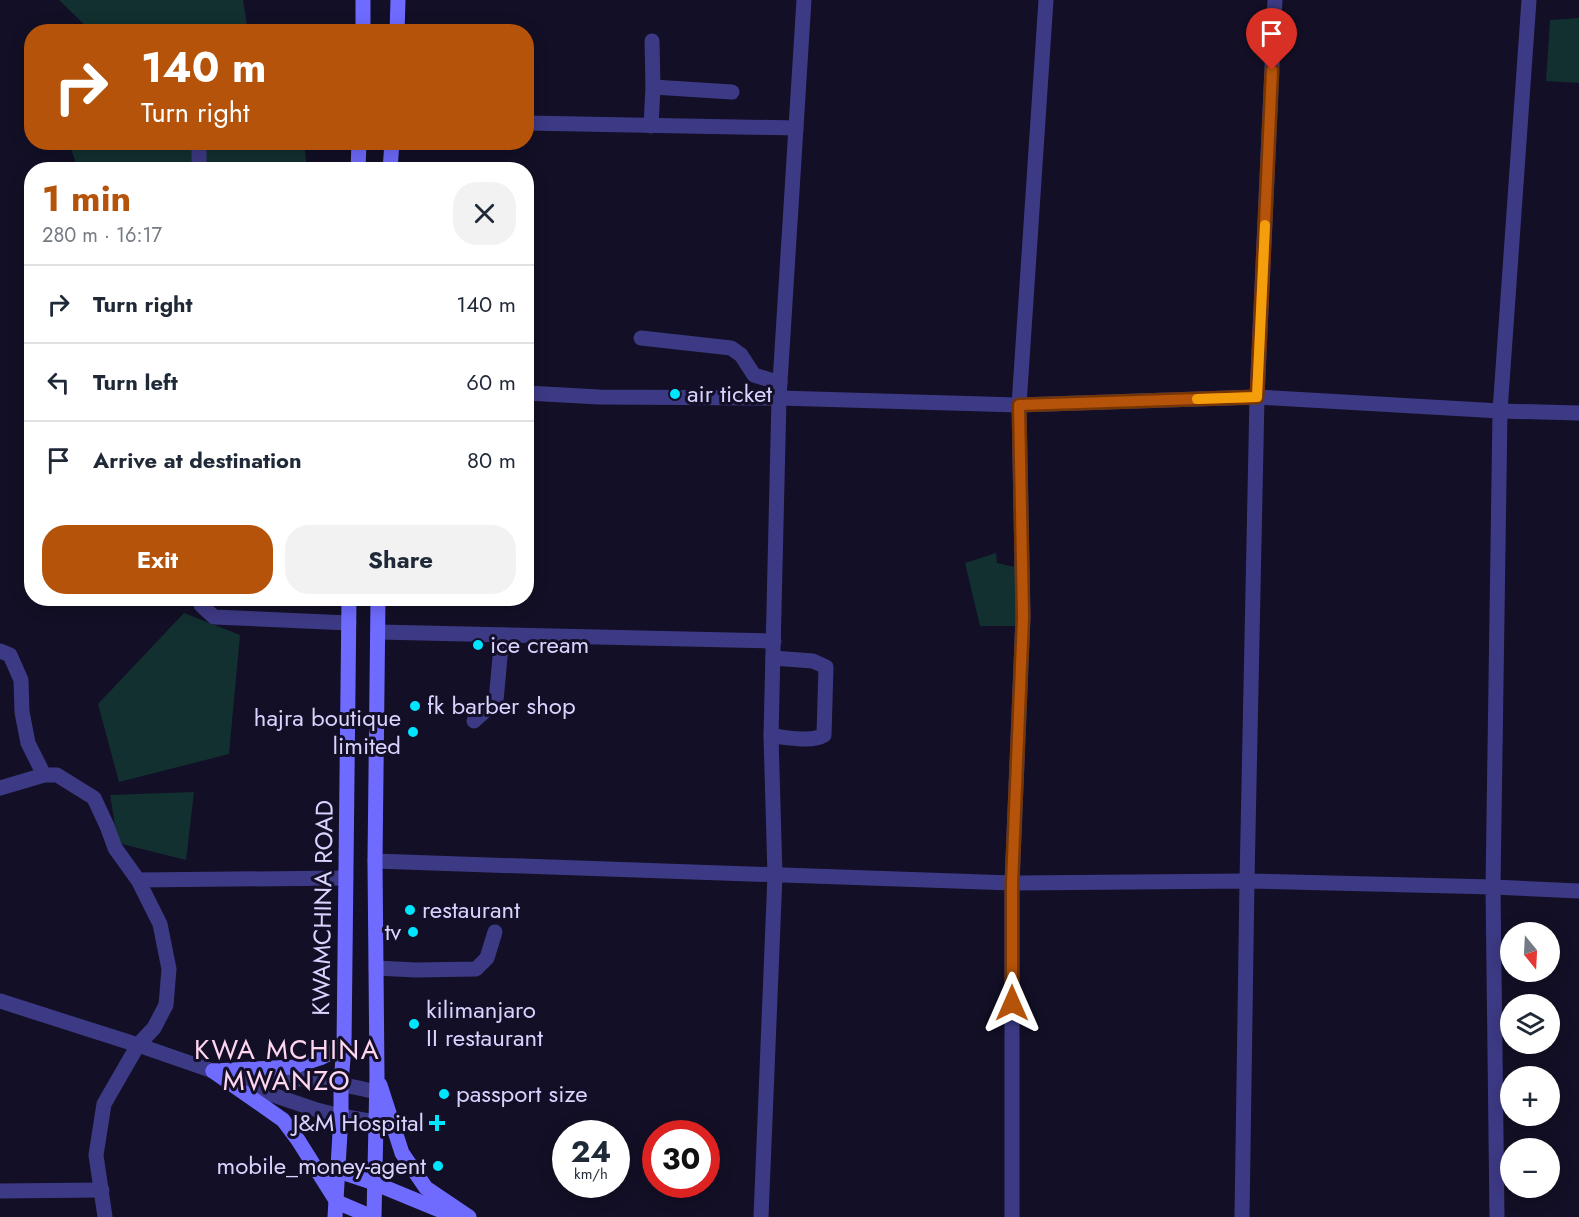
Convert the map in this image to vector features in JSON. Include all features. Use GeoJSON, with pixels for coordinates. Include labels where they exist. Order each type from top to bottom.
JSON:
{"type":"FeatureCollection","features":[{"type":"Feature","properties":{"kind":"main road"},"geometry":{"type":"LineString","coordinates":[[363,0],[363,24]]}},
{"type":"Feature","properties":{"kind":"main road"},"geometry":{"type":"LineString","coordinates":[[396,24],[398,0]]}},
{"type":"Feature","properties":{"kind":"main road","name":"KWAMCHINA ROAD"},"geometry":{"type":"LineString","coordinates":[[336,1209],[344,1046],[349,606]]}},
{"type":"Feature","properties":{"kind":"main road"},"geometry":{"type":"LineString","coordinates":[[213,1071],[283,1120],[298,1140],[336,1209],[373,1217],[377,1076],[375,861],[378,606]]}},
{"type":"Feature","properties":{"kind":"main road"},"geometry":{"type":"LineString","coordinates":[[213,1071],[293,1067],[320,1058],[344,1046]]}},
{"type":"Feature","properties":{"kind":"main road"},"geometry":{"type":"LineString","coordinates":[[377,1076],[402,1153],[426,1188],[469,1217]]}},
{"type":"Feature","properties":{"kind":"main road"},"geometry":{"type":"LineString","coordinates":[[338,1171],[374,1183],[456,1217]]}},
{"type":"Feature","properties":{"kind":"street"},"geometry":{"type":"LineString","coordinates":[[761,1217],[775,875],[771,736],[780,390],[804,0]]}},
{"type":"Feature","properties":{"kind":"street"},"geometry":{"type":"LineString","coordinates":[[1012,1217],[1012,883],[1023,617],[1019,405],[1046,0]]}},
{"type":"Feature","properties":{"kind":"street"},"geometry":{"type":"LineString","coordinates":[[1242,1217],[1257,397],[1275,0]]}},
{"type":"Feature","properties":{"kind":"street"},"geometry":{"type":"LineString","coordinates":[[1497,1217],[1492,888],[1500,411],[1529,0]]}},
{"type":"Feature","properties":{"kind":"street"},"geometry":{"type":"LineString","coordinates":[[651,126],[652,41]]}},
{"type":"Feature","properties":{"kind":"street"},"geometry":{"type":"LineString","coordinates":[[653,87],[732,92]]}},
{"type":"Feature","properties":{"kind":"street"},"geometry":{"type":"LineString","coordinates":[[534,123],[796,128]]}},
{"type":"Feature","properties":{"kind":"street"},"geometry":{"type":"LineString","coordinates":[[641,338],[731,348],[741,356],[754,375],[780,390]]}},
{"type":"Feature","properties":{"kind":"street"},"geometry":{"type":"LineString","coordinates":[[534,393],[599,397],[780,390],[1019,405],[1257,397],[1500,411],[1579,413]]}},
{"type":"Feature","properties":{"kind":"street"},"geometry":{"type":"LineString","coordinates":[[203,606],[214,616],[349,623]]}},
{"type":"Feature","properties":{"kind":"street"},"geometry":{"type":"LineString","coordinates":[[378,632],[774,641]]}},
{"type":"Feature","properties":{"kind":"street"},"geometry":{"type":"LineString","coordinates":[[474,721],[488,711],[496,701],[501,635]]}},
{"type":"Feature","properties":{"kind":"street"},"geometry":{"type":"LineString","coordinates":[[0,651],[10,655],[21,680],[22,712],[28,743],[44,775]]}},
{"type":"Feature","properties":{"kind":"street"},"geometry":{"type":"LineString","coordinates":[[771,736],[819,738],[824,735],[826,667],[813,661],[773,658]]}},
{"type":"Feature","properties":{"kind":"street"},"geometry":{"type":"LineString","coordinates":[[0,788],[44,775],[57,775],[94,798],[115,849],[138,880],[160,924],[169,969],[166,1005],[154,1028],[138,1044],[104,1104],[96,1155],[105,1217]]}},
{"type":"Feature","properties":{"kind":"street"},"geometry":{"type":"LineString","coordinates":[[375,861],[1012,883],[1247,881],[1579,891]]}},
{"type":"Feature","properties":{"kind":"street"},"geometry":{"type":"LineString","coordinates":[[138,880],[346,878]]}},
{"type":"Feature","properties":{"kind":"street"},"geometry":{"type":"LineString","coordinates":[[376,968],[476,969],[487,958],[495,932]]}},
{"type":"Feature","properties":{"kind":"street"},"geometry":{"type":"LineString","coordinates":[[0,1001],[138,1044],[213,1071],[246,1079],[273,1095],[341,1116],[375,1122]]}},
{"type":"Feature","properties":{"kind":"street"},"geometry":{"type":"LineString","coordinates":[[246,1079],[279,1077],[341,1083],[376,1092]]}},
{"type":"Feature","properties":{"kind":"street"},"geometry":{"type":"LineString","coordinates":[[0,1191],[102,1190]]}},
{"type":"Feature","properties":{"kind":"green space"},"geometry":{"type":"Polygon","coordinates":[[[59,0],[243,0],[247,24],[84,24],[59,0]]]}},
{"type":"Feature","properties":{"kind":"green space"},"geometry":{"type":"Polygon","coordinates":[[[1579,18],[1579,83],[1546,81],[1550,20],[1579,18]]]}},
{"type":"Feature","properties":{"kind":"green space"},"geometry":{"type":"Polygon","coordinates":[[[71,150],[305,150],[306,162],[76,162],[71,150]]]}},
{"type":"Feature","properties":{"kind":"green space"},"geometry":{"type":"Polygon","coordinates":[[[996,553],[997,563],[1023,569],[1017,626],[980,626],[965,563],[996,553]]]}},
{"type":"Feature","properties":{"kind":"green space"},"geometry":{"type":"Polygon","coordinates":[[[184,613],[240,635],[229,754],[119,782],[98,704],[184,613]]]}},
{"type":"Feature","properties":{"kind":"green space"},"geometry":{"type":"Polygon","coordinates":[[[194,792],[186,860],[118,843],[110,795],[194,792]]]}},
{"type":"Feature","properties":{"kind":"slow traffic"},"geometry":{"type":"LineString","coordinates":[[1197,399],[1257,397],[1265,225]]}},
{"type":"Feature","properties":{"kind":"place","name":"air ticket"},"geometry":{"type":"Point","coordinates":[675,394]}},
{"type":"Feature","properties":{"kind":"place","name":"ice cream"},"geometry":{"type":"Point","coordinates":[478,645]}},
{"type":"Feature","properties":{"kind":"place","name":"fk barber shop"},"geometry":{"type":"Point","coordinates":[415,706]}},
{"type":"Feature","properties":{"kind":"place","name":"hajra boutique limited"},"geometry":{"type":"Point","coordinates":[413,732]}},
{"type":"Feature","properties":{"kind":"place","name":"restaurant"},"geometry":{"type":"Point","coordinates":[410,910]}},
{"type":"Feature","properties":{"kind":"place","name":"tv"},"geometry":{"type":"Point","coordinates":[413,932]}},
{"type":"Feature","properties":{"kind":"place","name":"kilimanjaro II restaurant"},"geometry":{"type":"Point","coordinates":[414,1024]}},
{"type":"Feature","properties":{"kind":"place","name":"passport size"},"geometry":{"type":"Point","coordinates":[444,1094]}},
{"type":"Feature","properties":{"kind":"place","name":"J&M Hospital"},"geometry":{"type":"Point","coordinates":[437,1123]}},
{"type":"Feature","properties":{"kind":"place","name":"mobile_money-agent"},"geometry":{"type":"Point","coordinates":[438,1166]}},
{"type":"Feature","properties":{"kind":"district","name":"KWA MCHINA MWANZO"},"geometry":{"type":"Point","coordinates":[287,1066]}},
{"type":"Feature","properties":{"kind":"route"},"geometry":{"type":"LineString","coordinates":[[1012,1003],[1012,883],[1023,617],[1019,405],[1257,397],[1272,70]]}}]}
